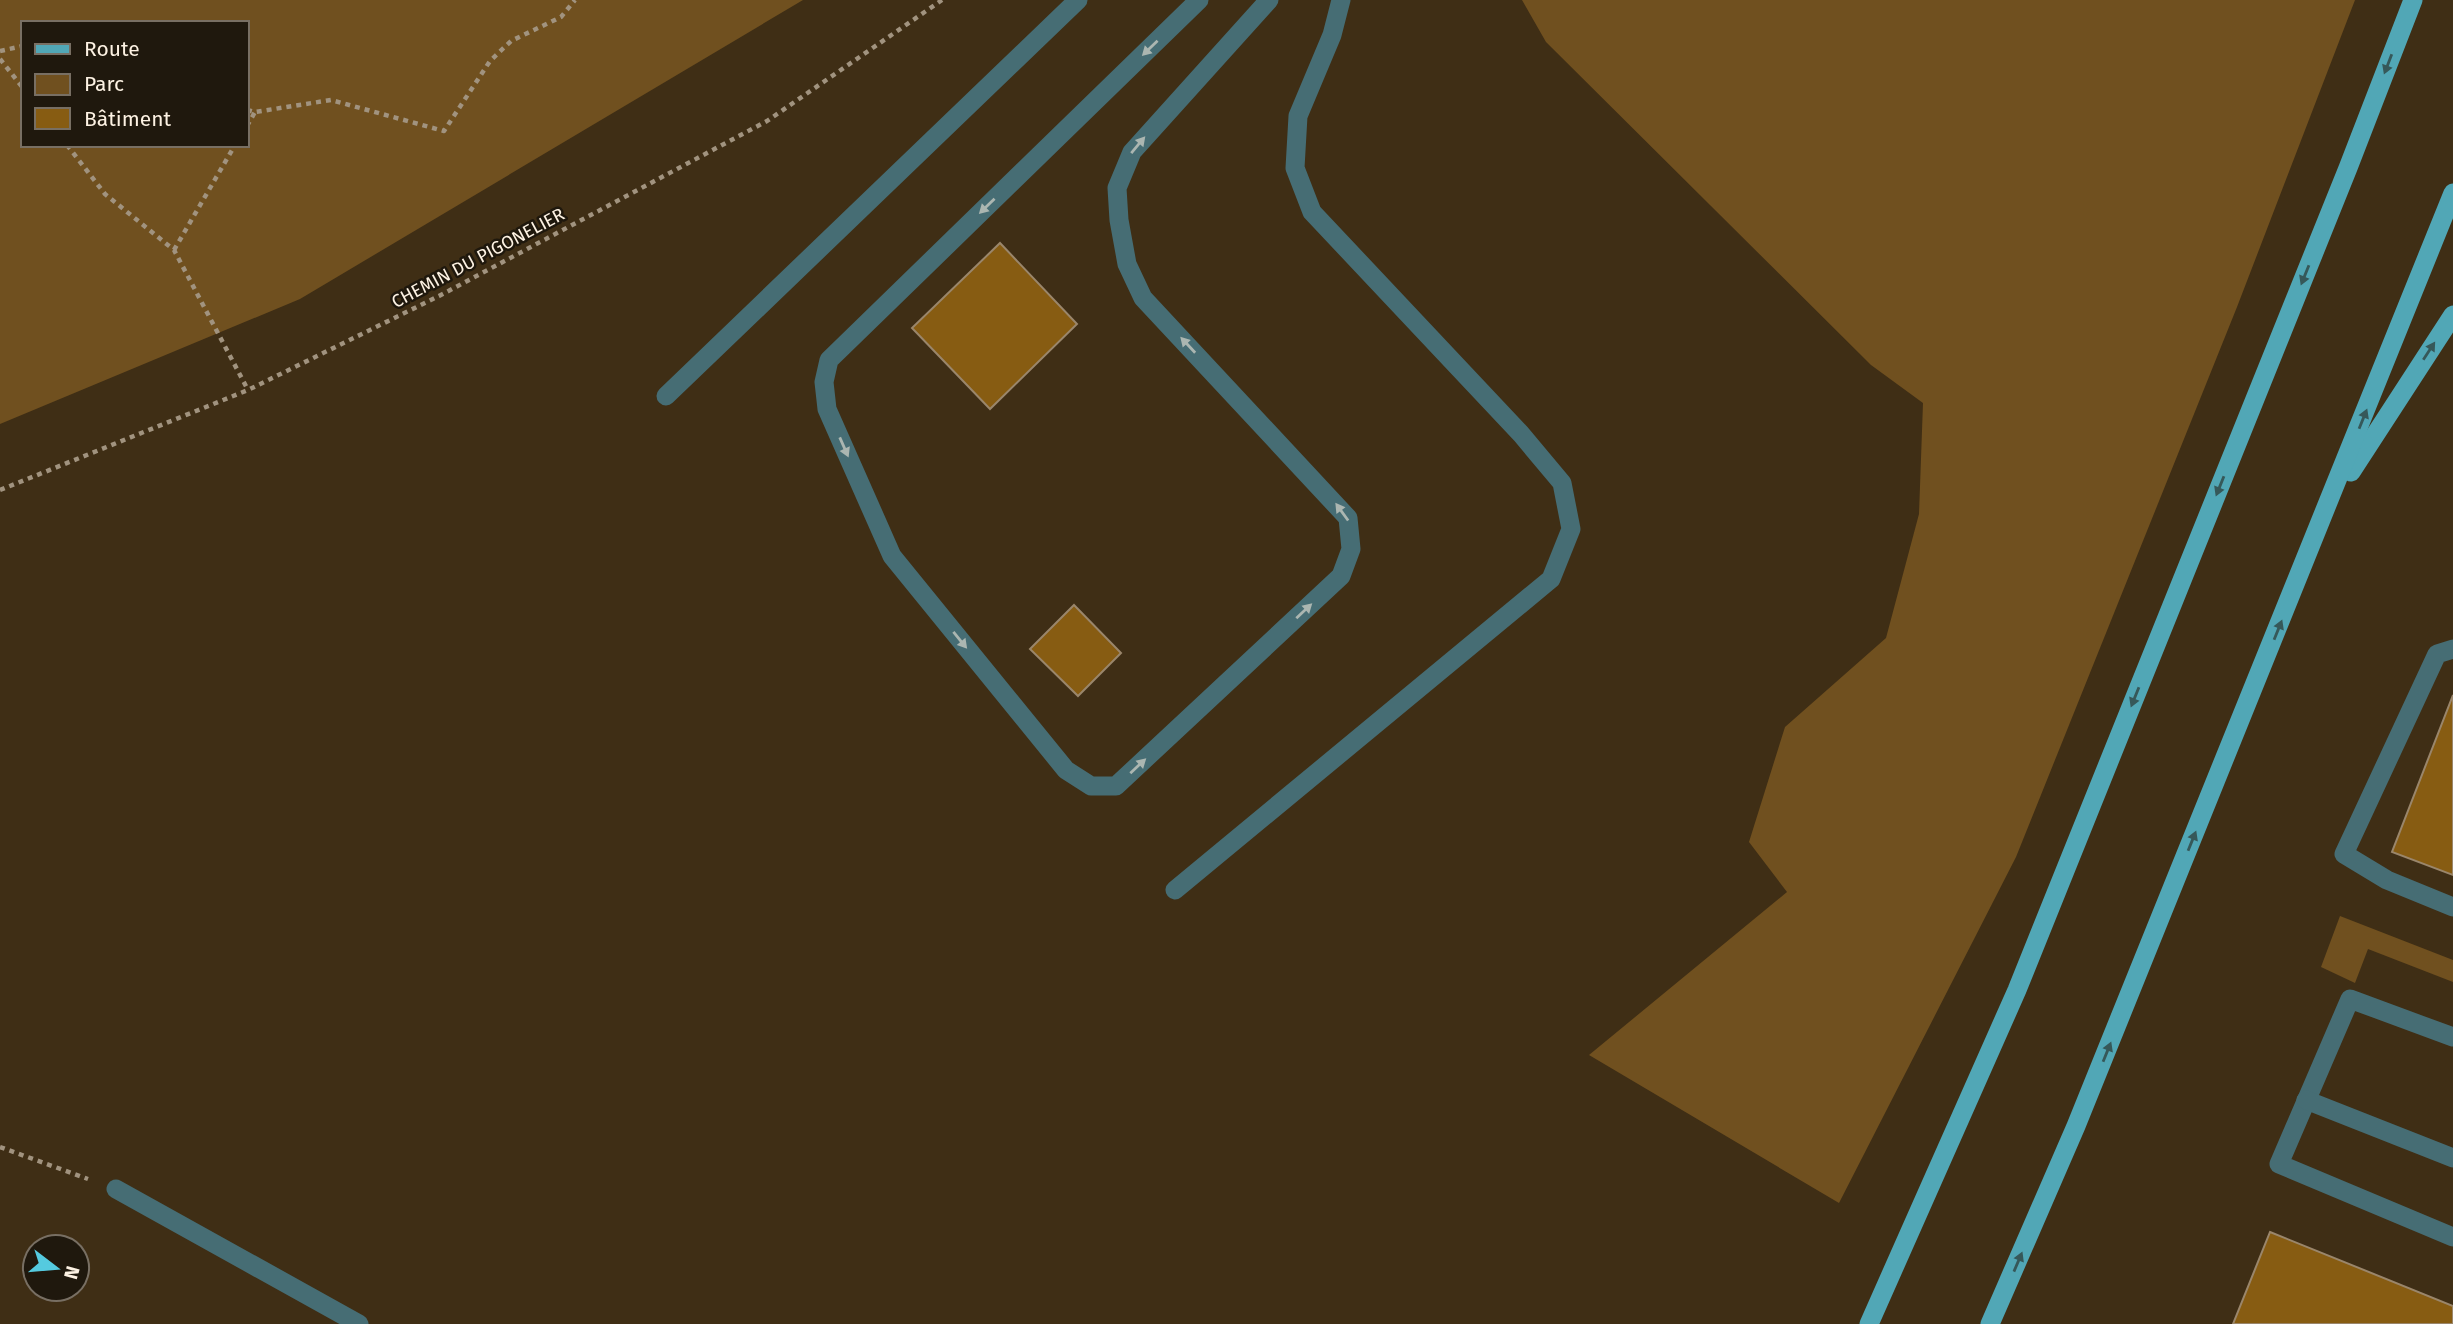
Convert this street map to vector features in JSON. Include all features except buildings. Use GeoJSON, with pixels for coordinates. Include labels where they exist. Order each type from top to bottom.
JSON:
{"type":"FeatureCollection","features":[{"type":"Feature","properties":{"kind":"main road"},"geometry":{"type":"LineString","coordinates":[[1869,1324],[2022,977],[2343,181],[2413,0]]}},
{"type":"Feature","properties":{"kind":"main road"},"geometry":{"type":"LineString","coordinates":[[1990,1324],[2076,1126],[2453,192]]}},
{"type":"Feature","properties":{"kind":"main road"},"geometry":{"type":"LineString","coordinates":[[2325,512],[2453,315]]}},
{"type":"Feature","properties":{"kind":"street"},"geometry":{"type":"LineString","coordinates":[[666,396],[1079,0]]}},
{"type":"Feature","properties":{"kind":"street"},"geometry":{"type":"LineString","coordinates":[[1199,0],[829,360],[824,382],[827,409],[892,556],[1066,770],[1091,786],[1116,786],[1341,576],[1352,550],[1348,517],[1143,298],[1127,264],[1119,220],[1117,188],[1132,152],[1269,0]]}},
{"type":"Feature","properties":{"kind":"street"},"geometry":{"type":"LineString","coordinates":[[1175,890],[1551,579],[1571,529],[1562,483],[1521,434],[1312,212],[1295,168],[1298,116],[1332,35],[1341,0]]}},
{"type":"Feature","properties":{"kind":"street"},"geometry":{"type":"LineString","coordinates":[[2453,649],[2437,654],[2344,854],[2387,880],[2453,907]]}},
{"type":"Feature","properties":{"kind":"street"},"geometry":{"type":"LineString","coordinates":[[2453,1037],[2350,999],[2280,1164],[2453,1237]]}},
{"type":"Feature","properties":{"kind":"street"},"geometry":{"type":"LineString","coordinates":[[2306,1100],[2453,1158]]}},
{"type":"Feature","properties":{"kind":"street"},"geometry":{"type":"LineString","coordinates":[[116,1189],[359,1324]]}},
{"type":"Feature","properties":{"kind":"path"},"geometry":{"type":"LineString","coordinates":[[248,110],[255,112],[331,100],[444,131],[490,61],[511,41],[561,17],[575,0]]}},
{"type":"Feature","properties":{"kind":"path","name":"CHEMIN DU PIGONELIER"},"geometry":{"type":"LineString","coordinates":[[0,491],[248,390],[439,296],[767,121],[943,0]]}},
{"type":"Feature","properties":{"kind":"path"},"geometry":{"type":"LineString","coordinates":[[0,51],[21,46]]}},
{"type":"Feature","properties":{"kind":"path"},"geometry":{"type":"LineString","coordinates":[[0,59],[21,86]]}},
{"type":"Feature","properties":{"kind":"path"},"geometry":{"type":"LineString","coordinates":[[248,124],[255,112]]}},
{"type":"Feature","properties":{"kind":"path"},"geometry":{"type":"LineString","coordinates":[[69,147],[105,194],[174,250],[248,390]]}},
{"type":"Feature","properties":{"kind":"path"},"geometry":{"type":"LineString","coordinates":[[174,250],[235,147]]}},
{"type":"Feature","properties":{"kind":"path"},"geometry":{"type":"LineString","coordinates":[[0,1147],[116,1189]]}},
{"type":"Feature","properties":{"kind":"green space"},"geometry":{"type":"Polygon","coordinates":[[[0,0],[803,0],[300,299],[0,424],[0,0]]]}},
{"type":"Feature","properties":{"kind":"green space"},"geometry":{"type":"Polygon","coordinates":[[[1522,0],[2355,0],[2237,307],[2016,857],[1839,1203],[1589,1055],[1787,892],[1749,842],[1785,727],[1886,638],[1919,514],[1923,403],[1871,365],[1546,42],[1522,0]]]}},
{"type":"Feature","properties":{"kind":"green space"},"geometry":{"type":"Polygon","coordinates":[[[2340,916],[2453,960],[2453,982],[2368,949],[2355,983],[2321,967],[2340,916]]]}}]}
